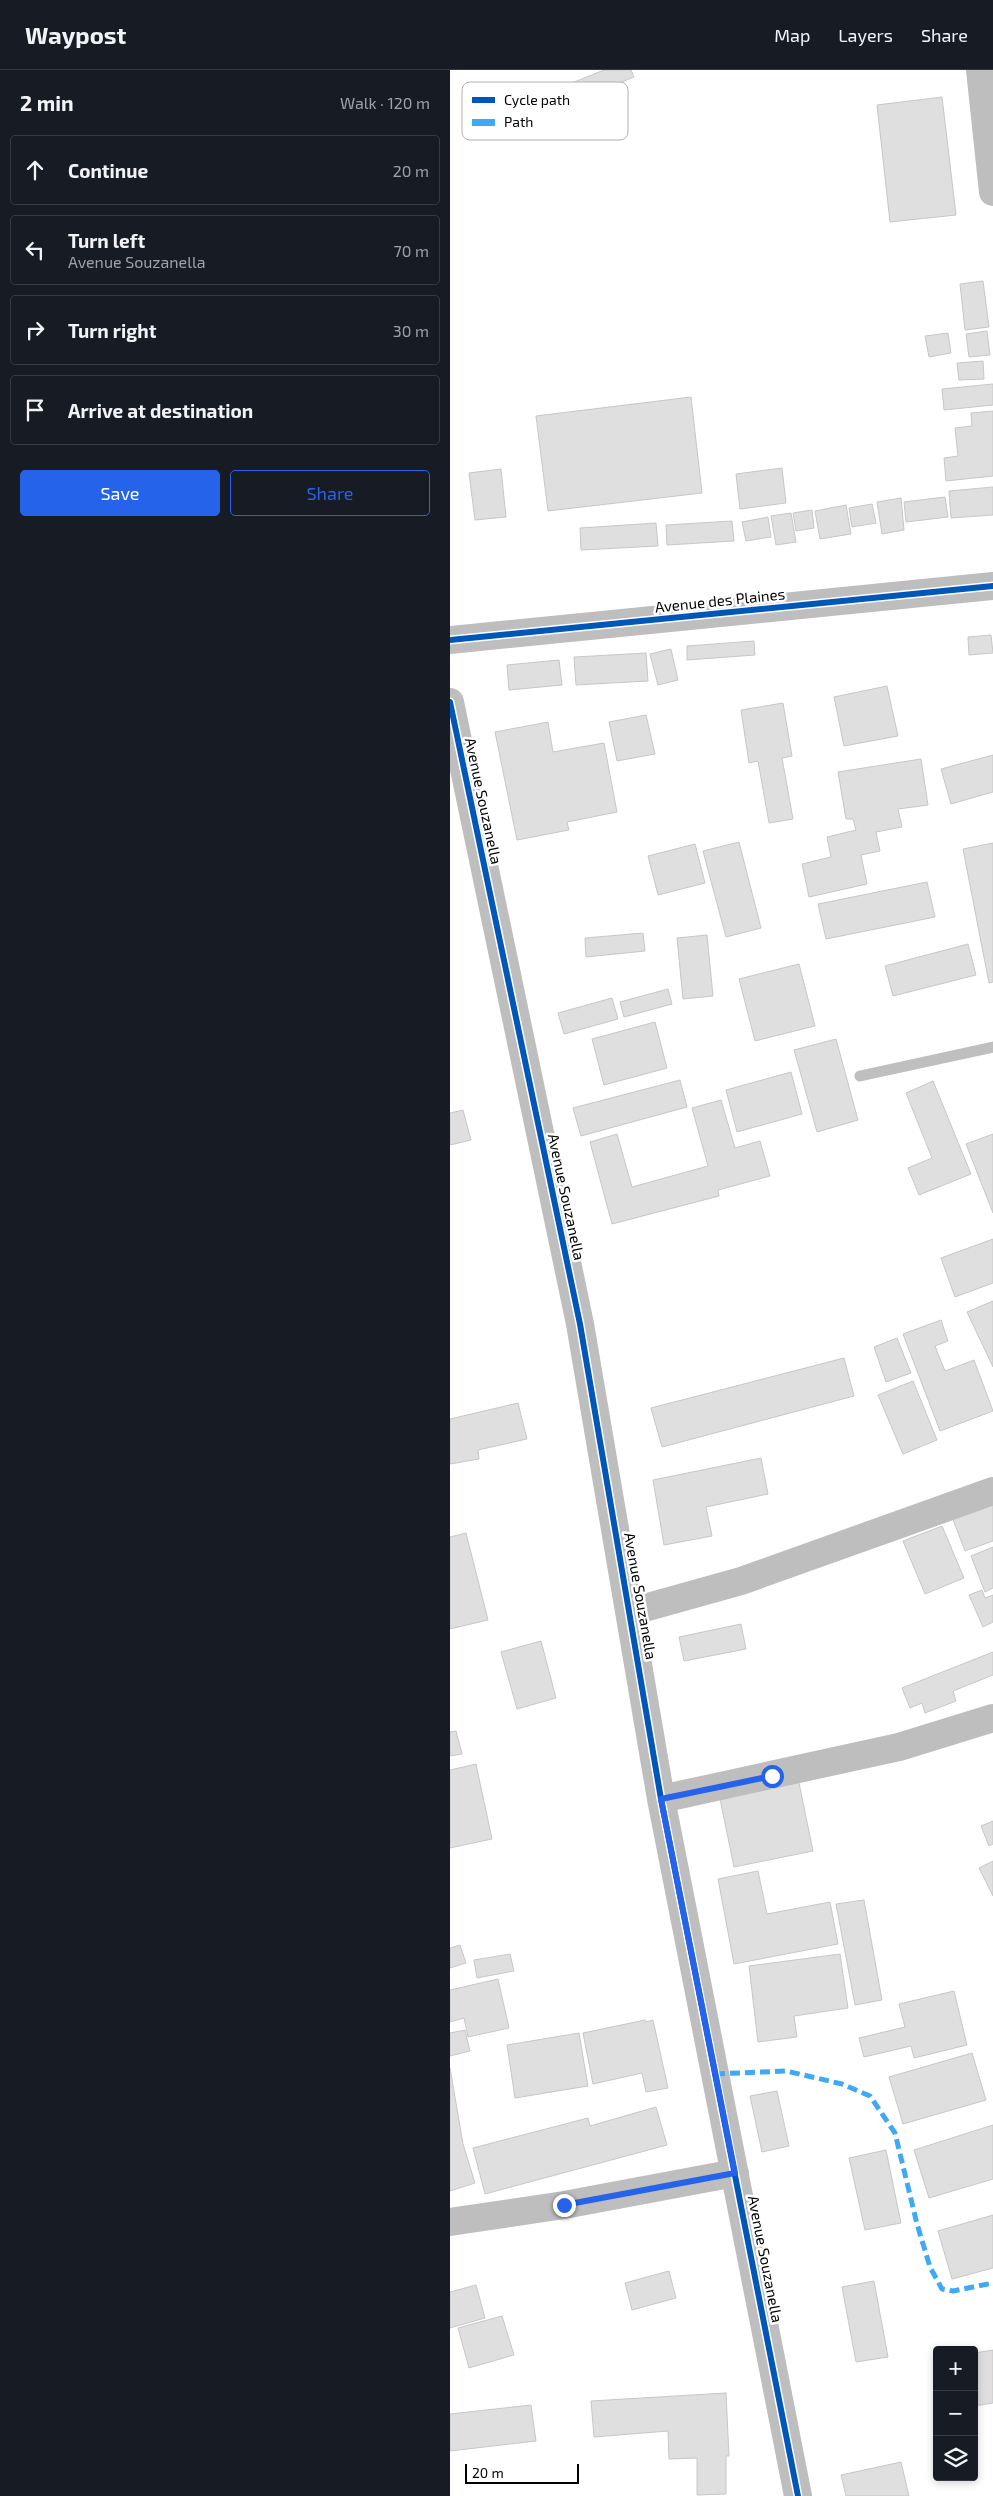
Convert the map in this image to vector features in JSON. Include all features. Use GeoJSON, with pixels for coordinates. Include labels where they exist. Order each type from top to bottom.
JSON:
{"type":"FeatureCollection","features":[{"type":"Feature","properties":{"kind":"street"},"geometry":{"type":"LineString","coordinates":[[980,70],[993,192]]}},
{"type":"Feature","properties":{"kind":"street","name":"Avenue des Plaines"},"geometry":{"type":"LineString","coordinates":[[450,640],[993,586]]}},
{"type":"Feature","properties":{"kind":"street","name":"Avenue Souzanella"},"geometry":{"type":"LineString","coordinates":[[450,702],[580,1324],[661,1799],[798,2496]]}},
{"type":"Feature","properties":{"kind":"street"},"geometry":{"type":"LineString","coordinates":[[630,1612],[740,1581],[993,1492]]}},
{"type":"Feature","properties":{"kind":"street"},"geometry":{"type":"LineString","coordinates":[[661,1799],[900,1747],[993,1718]]}},
{"type":"Feature","properties":{"kind":"street"},"geometry":{"type":"LineString","coordinates":[[450,2222],[564,2205],[735,2173]]}},
{"type":"Feature","properties":{"kind":"building"},"geometry":{"type":"Polygon","coordinates":[[[604,70],[631,70],[634,77],[622,82],[574,82],[604,70]]]}},
{"type":"Feature","properties":{"kind":"building"},"geometry":{"type":"Polygon","coordinates":[[[942,97],[956,215],[890,222],[877,105],[942,97]]]}},
{"type":"Feature","properties":{"kind":"building"},"geometry":{"type":"Polygon","coordinates":[[[983,281],[989,327],[965,330],[960,284],[983,281]]]}},
{"type":"Feature","properties":{"kind":"building"},"geometry":{"type":"Polygon","coordinates":[[[987,331],[990,355],[969,357],[966,334],[987,331]]]}},
{"type":"Feature","properties":{"kind":"building"},"geometry":{"type":"Polygon","coordinates":[[[948,333],[951,353],[929,357],[925,336],[948,333]]]}},
{"type":"Feature","properties":{"kind":"building"},"geometry":{"type":"Polygon","coordinates":[[[983,361],[984,379],[959,380],[957,363],[983,361]]]}},
{"type":"Feature","properties":{"kind":"building"},"geometry":{"type":"Polygon","coordinates":[[[993,384],[993,405],[944,410],[942,389],[993,384]]]}},
{"type":"Feature","properties":{"kind":"building"},"geometry":{"type":"Polygon","coordinates":[[[691,397],[702,493],[548,511],[536,416],[691,397]]]}},
{"type":"Feature","properties":{"kind":"building"},"geometry":{"type":"Polygon","coordinates":[[[993,411],[993,476],[946,481],[944,458],[958,456],[955,428],[972,426],[971,413],[993,411]]]}},
{"type":"Feature","properties":{"kind":"building"},"geometry":{"type":"Polygon","coordinates":[[[782,468],[786,503],[740,509],[736,474],[782,468]]]}},
{"type":"Feature","properties":{"kind":"building"},"geometry":{"type":"Polygon","coordinates":[[[501,469],[506,517],[475,520],[469,473],[501,469]]]}},
{"type":"Feature","properties":{"kind":"building"},"geometry":{"type":"Polygon","coordinates":[[[993,487],[993,515],[951,518],[949,491],[993,487]]]}},
{"type":"Feature","properties":{"kind":"building"},"geometry":{"type":"Polygon","coordinates":[[[945,497],[948,517],[906,522],[904,502],[945,497]]]}},
{"type":"Feature","properties":{"kind":"building"},"geometry":{"type":"Polygon","coordinates":[[[901,498],[904,530],[882,534],[877,502],[901,498]]]}},
{"type":"Feature","properties":{"kind":"building"},"geometry":{"type":"Polygon","coordinates":[[[872,504],[876,523],[852,527],[849,508],[872,504]]]}},
{"type":"Feature","properties":{"kind":"building"},"geometry":{"type":"Polygon","coordinates":[[[846,505],[851,534],[820,539],[815,511],[846,505]]]}},
{"type":"Feature","properties":{"kind":"building"},"geometry":{"type":"Polygon","coordinates":[[[812,510],[814,528],[796,531],[793,513],[812,510]]]}},
{"type":"Feature","properties":{"kind":"building"},"geometry":{"type":"Polygon","coordinates":[[[791,513],[796,542],[776,545],[771,516],[791,513]]]}},
{"type":"Feature","properties":{"kind":"building"},"geometry":{"type":"Polygon","coordinates":[[[768,517],[771,537],[746,541],[742,522],[768,517]]]}},
{"type":"Feature","properties":{"kind":"building"},"geometry":{"type":"Polygon","coordinates":[[[732,521],[734,541],[667,545],[666,525],[732,521]]]}},
{"type":"Feature","properties":{"kind":"building"},"geometry":{"type":"Polygon","coordinates":[[[656,523],[658,546],[581,550],[580,528],[656,523]]]}},
{"type":"Feature","properties":{"kind":"building"},"geometry":{"type":"Polygon","coordinates":[[[991,635],[993,653],[969,655],[968,637],[991,635]]]}},
{"type":"Feature","properties":{"kind":"building"},"geometry":{"type":"Polygon","coordinates":[[[754,641],[755,655],[687,660],[687,646],[754,641]]]}},
{"type":"Feature","properties":{"kind":"building"},"geometry":{"type":"Polygon","coordinates":[[[671,649],[678,680],[658,685],[650,654],[671,649]]]}},
{"type":"Feature","properties":{"kind":"building"},"geometry":{"type":"Polygon","coordinates":[[[646,653],[648,681],[576,685],[574,657],[646,653]]]}},
{"type":"Feature","properties":{"kind":"building"},"geometry":{"type":"Polygon","coordinates":[[[559,660],[562,685],[509,690],[507,665],[559,660]]]}},
{"type":"Feature","properties":{"kind":"building"},"geometry":{"type":"Polygon","coordinates":[[[887,686],[898,736],[844,746],[834,697],[887,686]]]}},
{"type":"Feature","properties":{"kind":"building"},"geometry":{"type":"Polygon","coordinates":[[[783,703],[792,756],[782,758],[793,819],[769,823],[758,761],[749,763],[741,710],[783,703]]]}},
{"type":"Feature","properties":{"kind":"building"},"geometry":{"type":"Polygon","coordinates":[[[646,715],[655,754],[617,761],[609,722],[646,715]]]}},
{"type":"Feature","properties":{"kind":"building"},"geometry":{"type":"Polygon","coordinates":[[[548,722],[553,752],[604,743],[617,812],[567,822],[569,830],[517,840],[495,732],[548,722]]]}},
{"type":"Feature","properties":{"kind":"building"},"geometry":{"type":"Polygon","coordinates":[[[993,755],[993,792],[951,804],[941,769],[993,755]]]}},
{"type":"Feature","properties":{"kind":"building"},"geometry":{"type":"Polygon","coordinates":[[[921,759],[928,805],[898,809],[902,827],[876,832],[880,851],[861,855],[867,884],[809,897],[802,864],[831,857],[827,837],[856,830],[853,819],[846,819],[838,772],[921,759]]]}},
{"type":"Feature","properties":{"kind":"building"},"geometry":{"type":"Polygon","coordinates":[[[739,842],[761,928],[726,937],[703,851],[739,842]]]}},
{"type":"Feature","properties":{"kind":"building"},"geometry":{"type":"Polygon","coordinates":[[[993,843],[993,982],[989,983],[963,849],[993,843]]]}},
{"type":"Feature","properties":{"kind":"building"},"geometry":{"type":"Polygon","coordinates":[[[695,844],[705,883],[658,895],[648,856],[695,844]]]}},
{"type":"Feature","properties":{"kind":"building"},"geometry":{"type":"Polygon","coordinates":[[[927,882],[935,917],[826,939],[818,904],[927,882]]]}},
{"type":"Feature","properties":{"kind":"building"},"geometry":{"type":"Polygon","coordinates":[[[643,933],[645,951],[586,957],[585,938],[643,933]]]}},
{"type":"Feature","properties":{"kind":"building"},"geometry":{"type":"Polygon","coordinates":[[[707,935],[713,996],[683,999],[677,938],[707,935]]]}},
{"type":"Feature","properties":{"kind":"building"},"geometry":{"type":"Polygon","coordinates":[[[968,944],[976,975],[893,996],[885,966],[968,944]]]}},
{"type":"Feature","properties":{"kind":"building"},"geometry":{"type":"Polygon","coordinates":[[[799,964],[815,1026],[755,1041],[739,979],[799,964]]]}},
{"type":"Feature","properties":{"kind":"building"},"geometry":{"type":"Polygon","coordinates":[[[668,989],[672,1004],[624,1017],[620,1002],[668,989]]]}},
{"type":"Feature","properties":{"kind":"building"},"geometry":{"type":"Polygon","coordinates":[[[612,998],[618,1019],[564,1034],[558,1013],[612,998]]]}},
{"type":"Feature","properties":{"kind":"building"},"geometry":{"type":"Polygon","coordinates":[[[655,1022],[667,1068],[604,1085],[592,1039],[655,1022]]]}},
{"type":"Feature","properties":{"kind":"building"},"geometry":{"type":"Polygon","coordinates":[[[836,1039],[858,1120],[817,1132],[794,1050],[836,1039]]]}},
{"type":"Feature","properties":{"kind":"building"},"geometry":{"type":"Polygon","coordinates":[[[791,1072],[802,1114],[737,1132],[726,1090],[791,1072]]]}},
{"type":"Feature","properties":{"kind":"building"},"geometry":{"type":"Polygon","coordinates":[[[680,1080],[687,1107],[581,1136],[573,1108],[680,1080]]]}},
{"type":"Feature","properties":{"kind":"building"},"geometry":{"type":"Polygon","coordinates":[[[933,1081],[971,1174],[919,1195],[908,1168],[932,1158],[906,1093],[933,1081]]]}},
{"type":"Feature","properties":{"kind":"building"},"geometry":{"type":"Polygon","coordinates":[[[721,1100],[735,1148],[760,1141],[770,1176],[718,1190],[719,1196],[612,1224],[590,1142],[617,1134],[632,1187],[708,1166],[692,1108],[721,1100]]]}},
{"type":"Feature","properties":{"kind":"building"},"geometry":{"type":"Polygon","coordinates":[[[463,1110],[471,1140],[450,1145],[450,1113],[463,1110]]]}},
{"type":"Feature","properties":{"kind":"building"},"geometry":{"type":"Polygon","coordinates":[[[993,1134],[993,1213],[966,1144],[993,1134]]]}},
{"type":"Feature","properties":{"kind":"building"},"geometry":{"type":"Polygon","coordinates":[[[993,1239],[993,1283],[955,1297],[941,1258],[993,1239]]]}},
{"type":"Feature","properties":{"kind":"building"},"geometry":{"type":"Polygon","coordinates":[[[993,1301],[993,1367],[967,1312],[993,1301]]]}},
{"type":"Feature","properties":{"kind":"building"},"geometry":{"type":"Polygon","coordinates":[[[941,1320],[948,1341],[935,1346],[945,1371],[974,1360],[993,1411],[940,1431],[903,1334],[941,1320]]]}},
{"type":"Feature","properties":{"kind":"building"},"geometry":{"type":"Polygon","coordinates":[[[897,1338],[911,1373],[886,1382],[874,1347],[897,1338]]]}},
{"type":"Feature","properties":{"kind":"building"},"geometry":{"type":"Polygon","coordinates":[[[844,1358],[854,1396],[662,1447],[651,1408],[844,1358]]]}},
{"type":"Feature","properties":{"kind":"building"},"geometry":{"type":"Polygon","coordinates":[[[913,1381],[937,1440],[903,1454],[878,1395],[913,1381]]]}},
{"type":"Feature","properties":{"kind":"building"},"geometry":{"type":"Polygon","coordinates":[[[518,1403],[527,1439],[478,1450],[479,1459],[450,1464],[450,1419],[518,1403]]]}},
{"type":"Feature","properties":{"kind":"building"},"geometry":{"type":"Polygon","coordinates":[[[761,1458],[768,1494],[706,1507],[712,1536],[664,1545],[653,1480],[761,1458]]]}},
{"type":"Feature","properties":{"kind":"building"},"geometry":{"type":"Polygon","coordinates":[[[993,1502],[993,1541],[965,1551],[952,1517],[993,1502]]]}},
{"type":"Feature","properties":{"kind":"building"},"geometry":{"type":"Polygon","coordinates":[[[942,1526],[964,1578],[925,1594],[903,1541],[942,1526]]]}},
{"type":"Feature","properties":{"kind":"building"},"geometry":{"type":"Polygon","coordinates":[[[466,1533],[488,1620],[450,1629],[450,1537],[466,1533]]]}},
{"type":"Feature","properties":{"kind":"building"},"geometry":{"type":"Polygon","coordinates":[[[993,1547],[993,1588],[985,1592],[971,1556],[993,1547]]]}},
{"type":"Feature","properties":{"kind":"building"},"geometry":{"type":"Polygon","coordinates":[[[982,1590],[985,1598],[993,1595],[993,1622],[983,1627],[969,1595],[982,1590]]]}},
{"type":"Feature","properties":{"kind":"building"},"geometry":{"type":"Polygon","coordinates":[[[741,1624],[746,1649],[684,1661],[679,1637],[741,1624]]]}},
{"type":"Feature","properties":{"kind":"building"},"geometry":{"type":"Polygon","coordinates":[[[541,1641],[556,1698],[517,1709],[501,1652],[541,1641]]]}},
{"type":"Feature","properties":{"kind":"building"},"geometry":{"type":"Polygon","coordinates":[[[993,1652],[993,1675],[953,1691],[956,1701],[925,1713],[922,1703],[910,1708],[902,1688],[993,1652]]]}},
{"type":"Feature","properties":{"kind":"building"},"geometry":{"type":"Polygon","coordinates":[[[456,1731],[462,1754],[450,1756],[450,1732],[456,1731]]]}},
{"type":"Feature","properties":{"kind":"building"},"geometry":{"type":"Polygon","coordinates":[[[476,1764],[492,1839],[450,1848],[450,1770],[476,1764]]]}},
{"type":"Feature","properties":{"kind":"building"},"geometry":{"type":"Polygon","coordinates":[[[798,1778],[813,1851],[734,1867],[719,1794],[798,1778]]]}},
{"type":"Feature","properties":{"kind":"building"},"geometry":{"type":"Polygon","coordinates":[[[993,1821],[993,1844],[989,1846],[981,1826],[993,1821]]]}},
{"type":"Feature","properties":{"kind":"building"},"geometry":{"type":"Polygon","coordinates":[[[993,1861],[993,1896],[979,1868],[993,1861]]]}},
{"type":"Feature","properties":{"kind":"building"},"geometry":{"type":"Polygon","coordinates":[[[758,1871],[767,1914],[830,1902],[838,1944],[734,1964],[718,1879],[758,1871]]]}},
{"type":"Feature","properties":{"kind":"building"},"geometry":{"type":"Polygon","coordinates":[[[864,1900],[882,2000],[855,2005],[836,1904],[864,1900]]]}},
{"type":"Feature","properties":{"kind":"building"},"geometry":{"type":"Polygon","coordinates":[[[460,1945],[466,1963],[450,1968],[450,1948],[460,1945]]]}},
{"type":"Feature","properties":{"kind":"building"},"geometry":{"type":"Polygon","coordinates":[[[510,1954],[514,1971],[477,1978],[474,1960],[510,1954]]]}},
{"type":"Feature","properties":{"kind":"building"},"geometry":{"type":"Polygon","coordinates":[[[840,1954],[848,2008],[794,2016],[797,2037],[758,2042],[749,1966],[840,1954]]]}},
{"type":"Feature","properties":{"kind":"building"},"geometry":{"type":"Polygon","coordinates":[[[498,1979],[509,2028],[468,2037],[464,2018],[450,2022],[450,1990],[498,1979]]]}},
{"type":"Feature","properties":{"kind":"building"},"geometry":{"type":"Polygon","coordinates":[[[954,1991],[967,2045],[914,2058],[911,2046],[864,2057],[859,2038],[905,2027],[899,2004],[954,1991]]]}},
{"type":"Feature","properties":{"kind":"building"},"geometry":{"type":"Polygon","coordinates":[[[645,2020],[646,2022],[653,2020],[668,2088],[646,2092],[642,2073],[593,2084],[583,2033],[645,2020]]]}},
{"type":"Feature","properties":{"kind":"building"},"geometry":{"type":"Polygon","coordinates":[[[465,2030],[470,2051],[450,2056],[450,2033],[465,2030]]]}},
{"type":"Feature","properties":{"kind":"building"},"geometry":{"type":"Polygon","coordinates":[[[579,2033],[588,2086],[515,2098],[507,2045],[579,2033]]]}},
{"type":"Feature","properties":{"kind":"building"},"geometry":{"type":"Polygon","coordinates":[[[972,2053],[986,2100],[903,2124],[889,2077],[972,2053]]]}},
{"type":"Feature","properties":{"kind":"building"},"geometry":{"type":"Polygon","coordinates":[[[450,2068],[463,2144],[475,2183],[450,2191],[450,2068]]]}},
{"type":"Feature","properties":{"kind":"building"},"geometry":{"type":"Polygon","coordinates":[[[777,2091],[789,2146],[762,2152],[750,2096],[777,2091]]]}},
{"type":"Feature","properties":{"kind":"building"},"geometry":{"type":"Polygon","coordinates":[[[656,2107],[667,2145],[485,2194],[473,2148],[588,2118],[590,2126],[656,2107]]]}},
{"type":"Feature","properties":{"kind":"building"},"geometry":{"type":"Polygon","coordinates":[[[993,2125],[993,2179],[929,2198],[914,2150],[993,2125]]]}},
{"type":"Feature","properties":{"kind":"building"},"geometry":{"type":"Polygon","coordinates":[[[886,2150],[901,2223],[865,2230],[849,2158],[886,2150]]]}},
{"type":"Feature","properties":{"kind":"building"},"geometry":{"type":"Polygon","coordinates":[[[993,2215],[993,2268],[952,2279],[938,2231],[993,2215]]]}},
{"type":"Feature","properties":{"kind":"building"},"geometry":{"type":"Polygon","coordinates":[[[669,2271],[676,2298],[632,2310],[625,2283],[669,2271]]]}},
{"type":"Feature","properties":{"kind":"building"},"geometry":{"type":"Polygon","coordinates":[[[874,2281],[888,2357],[856,2362],[842,2287],[874,2281]]]}},
{"type":"Feature","properties":{"kind":"building"},"geometry":{"type":"Polygon","coordinates":[[[476,2285],[485,2318],[450,2328],[450,2292],[476,2285]]]}},
{"type":"Feature","properties":{"kind":"building"},"geometry":{"type":"Polygon","coordinates":[[[502,2316],[514,2355],[469,2368],[458,2328],[502,2316]]]}},
{"type":"Feature","properties":{"kind":"building"},"geometry":{"type":"Polygon","coordinates":[[[993,2350],[993,2403],[978,2405],[978,2391],[978,2352],[993,2350]]]}},
{"type":"Feature","properties":{"kind":"building"},"geometry":{"type":"Polygon","coordinates":[[[726,2393],[729,2456],[726,2456],[726,2494],[697,2495],[697,2458],[669,2459],[668,2431],[594,2437],[591,2401],[726,2393]]]}},
{"type":"Feature","properties":{"kind":"building"},"geometry":{"type":"Polygon","coordinates":[[[531,2405],[536,2441],[450,2451],[450,2414],[531,2405]]]}},
{"type":"Feature","properties":{"kind":"building"},"geometry":{"type":"Polygon","coordinates":[[[901,2462],[909,2496],[846,2496],[841,2475],[901,2462]]]}},
{"type":"Feature","properties":{"kind":"waterway"},"geometry":{"type":"LineString","coordinates":[[860,1076],[993,1047]]}},
{"type":"Feature","properties":{"kind":"marked path"},"geometry":{"type":"LineString","coordinates":[[715,2074],[786,2071],[842,2084],[870,2096],[895,2133],[917,2224],[930,2267],[942,2289],[953,2291],[993,2283]]}},
{"type":"Feature","properties":{"kind":"cycle path"},"geometry":{"type":"LineString","coordinates":[[450,640],[993,586]]}},
{"type":"Feature","properties":{"kind":"cycle path"},"geometry":{"type":"LineString","coordinates":[[450,702],[580,1324],[661,1799],[798,2496]]}},
{"type":"Feature","properties":{"kind":"route"},"geometry":{"type":"LineString","coordinates":[[564,2205],[735,2173],[661,1799],[772,1776]]}}]}
